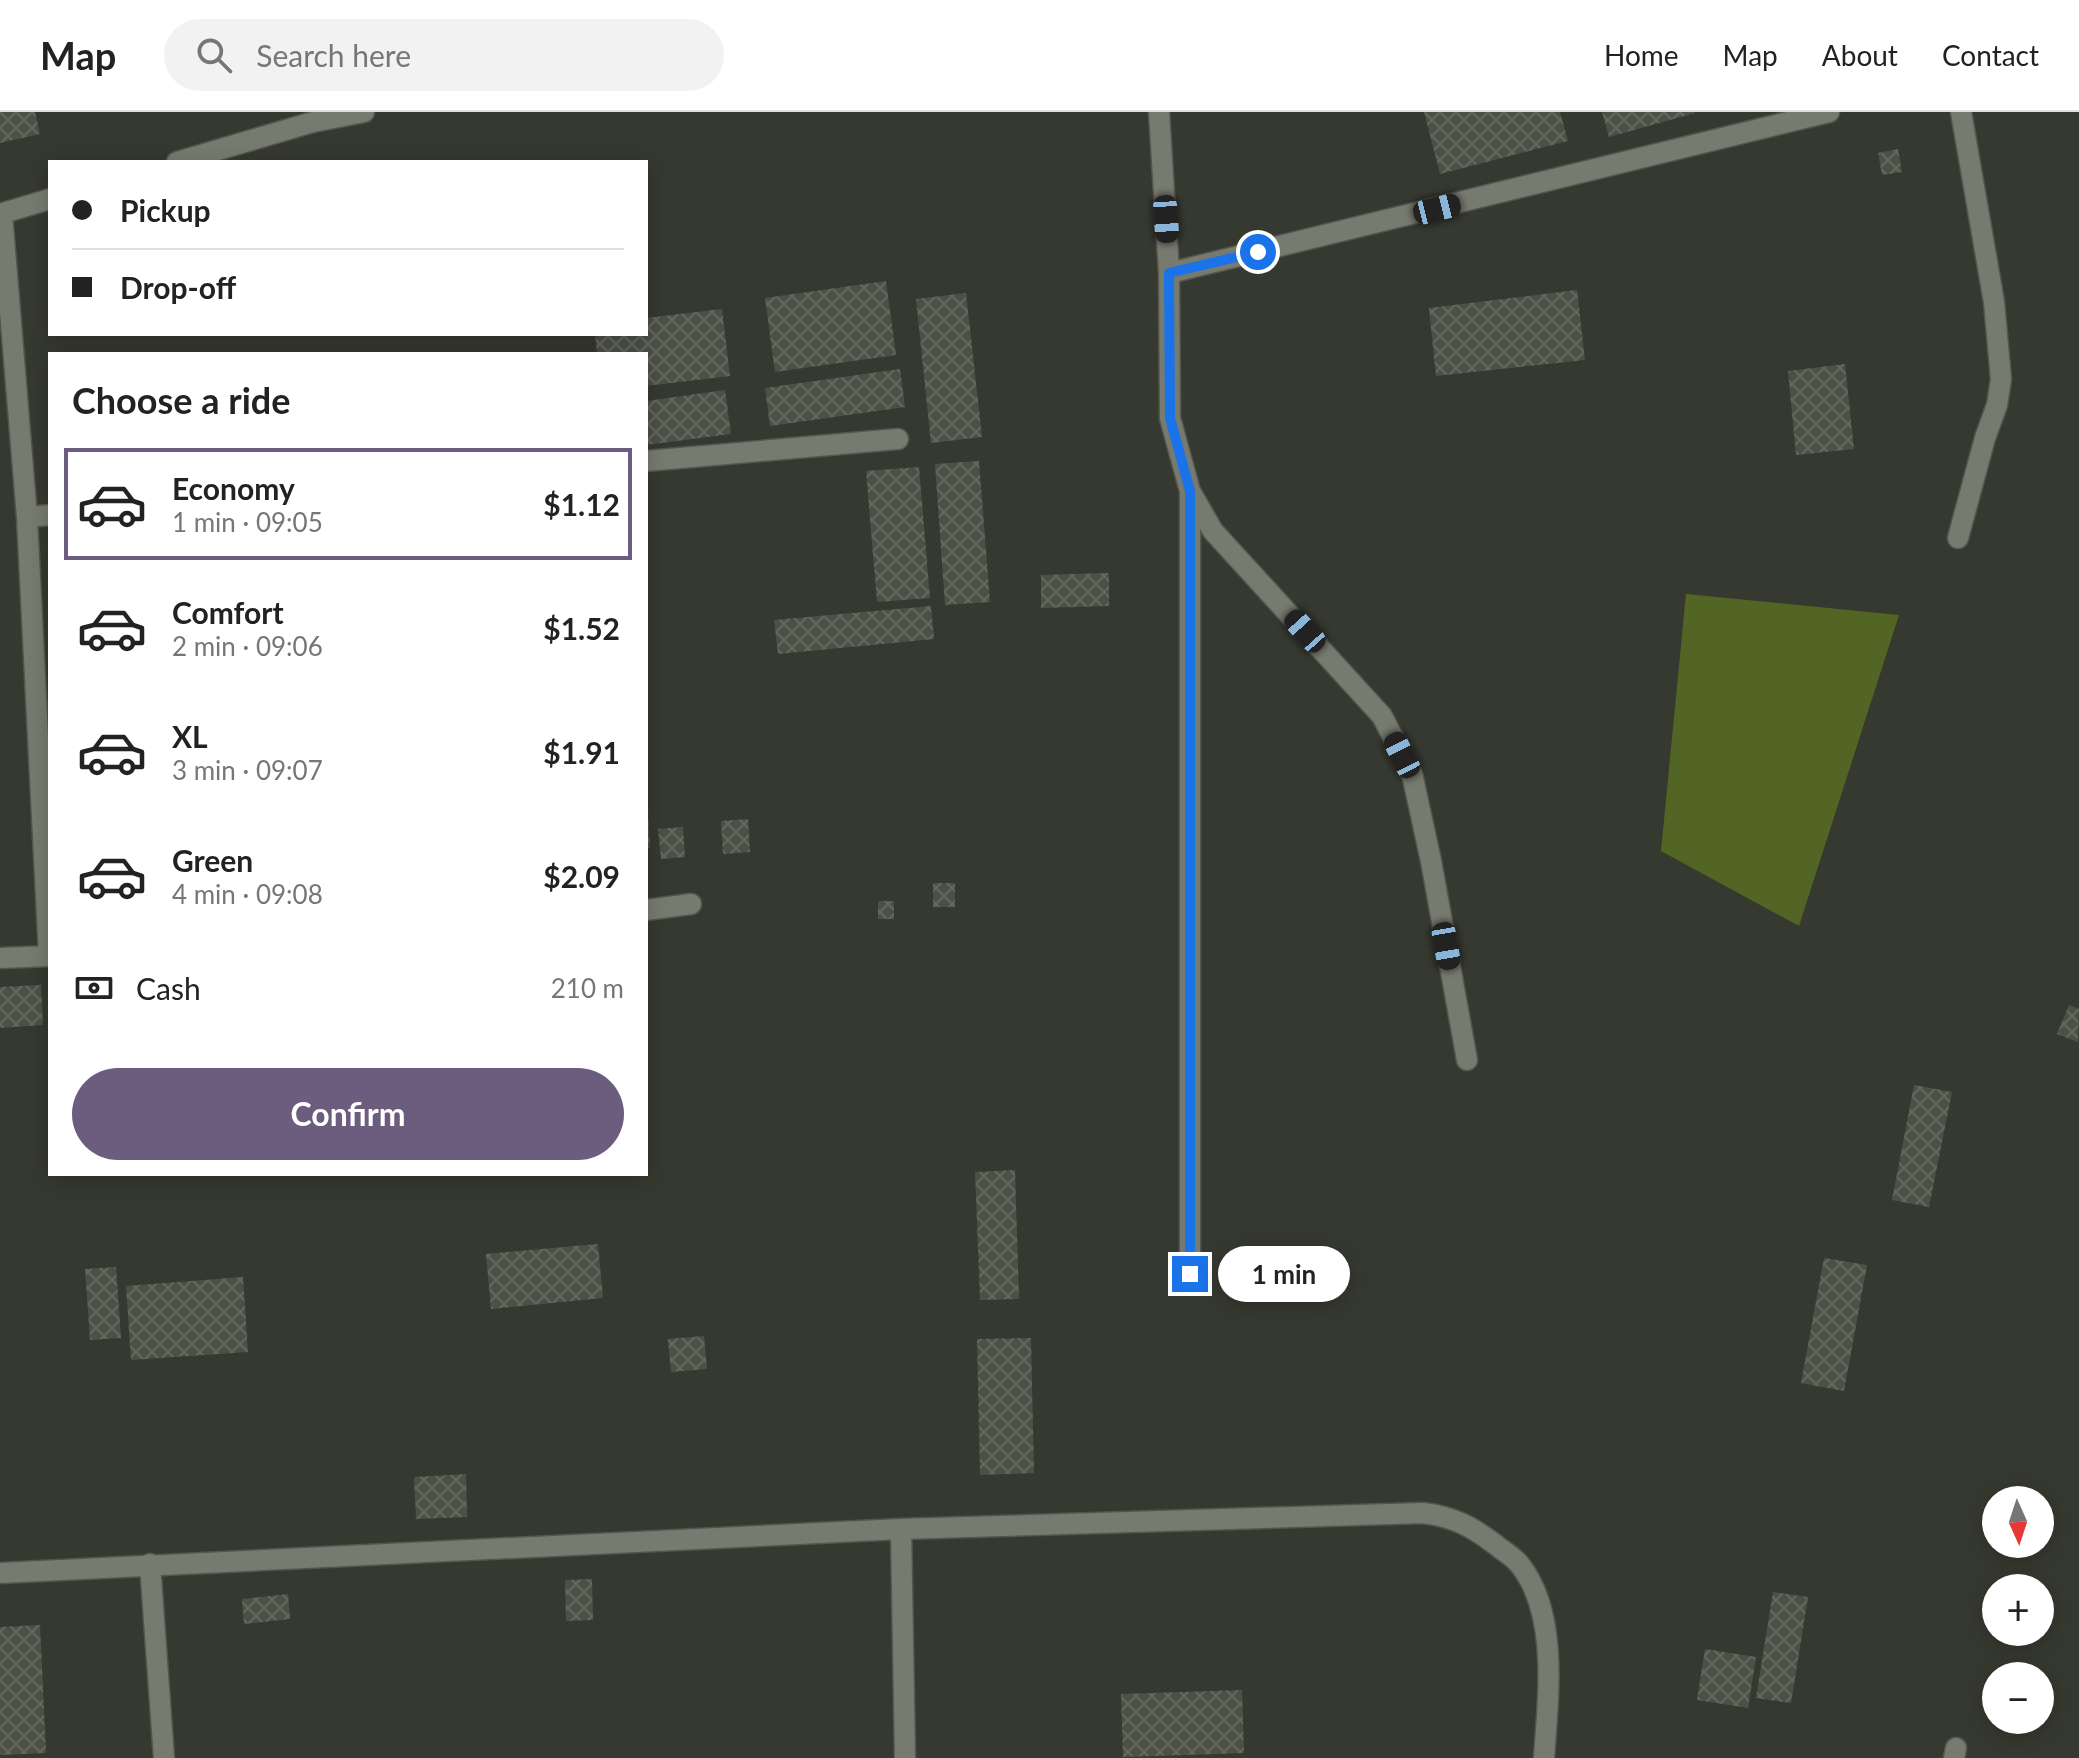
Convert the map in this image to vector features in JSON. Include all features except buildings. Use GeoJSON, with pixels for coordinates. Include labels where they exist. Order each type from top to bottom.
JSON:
{"type":"FeatureCollection","features":[{"type":"Feature","properties":{"kind":"street"},"geometry":{"type":"LineString","coordinates":[[183,160],[313,117],[364,112]]}},
{"type":"Feature","properties":{"kind":"street"},"geometry":{"type":"LineString","coordinates":[[1159,112],[1169,273],[1170,418],[1190,491],[1213,531],[1382,716],[1412,774],[1467,1060]]}},
{"type":"Feature","properties":{"kind":"street"},"geometry":{"type":"LineString","coordinates":[[1169,273],[1829,112]]}},
{"type":"Feature","properties":{"kind":"street"},"geometry":{"type":"LineString","coordinates":[[1958,538],[1997,405],[2001,379],[1994,302],[1961,112]]}},
{"type":"Feature","properties":{"kind":"street"},"geometry":{"type":"LineString","coordinates":[[48,200],[1,214],[27,517],[48,918]]}},
{"type":"Feature","properties":{"kind":"street"},"geometry":{"type":"LineString","coordinates":[[648,461],[898,439]]}},
{"type":"Feature","properties":{"kind":"street"},"geometry":{"type":"LineString","coordinates":[[1190,491],[1190,1274]]}},
{"type":"Feature","properties":{"kind":"street"},"geometry":{"type":"LineString","coordinates":[[27,517],[48,515]]}},
{"type":"Feature","properties":{"kind":"street"},"geometry":{"type":"LineString","coordinates":[[648,910],[691,904]]}},
{"type":"Feature","properties":{"kind":"street"},"geometry":{"type":"LineString","coordinates":[[0,958],[48,956]]}},
{"type":"Feature","properties":{"kind":"street"},"geometry":{"type":"LineString","coordinates":[[0,1573],[901,1529],[1423,1513],[1449,1517],[1477,1531],[1520,1564],[1540,1600],[1546,1632],[1548,1699],[1544,1758]]}},
{"type":"Feature","properties":{"kind":"street"},"geometry":{"type":"LineString","coordinates":[[901,1529],[905,1758]]}},
{"type":"Feature","properties":{"kind":"street"},"geometry":{"type":"LineString","coordinates":[[150,1564],[164,1758]]}},
{"type":"Feature","properties":{"kind":"green space"},"geometry":{"type":"Polygon","coordinates":[[[1686,594],[1899,615],[1799,926],[1661,851],[1686,594]]]}},
{"type":"Feature","properties":{"kind":"route"},"geometry":{"type":"LineString","coordinates":[[1190,1274],[1190,491],[1170,418],[1169,273],[1258,252]]}}]}
